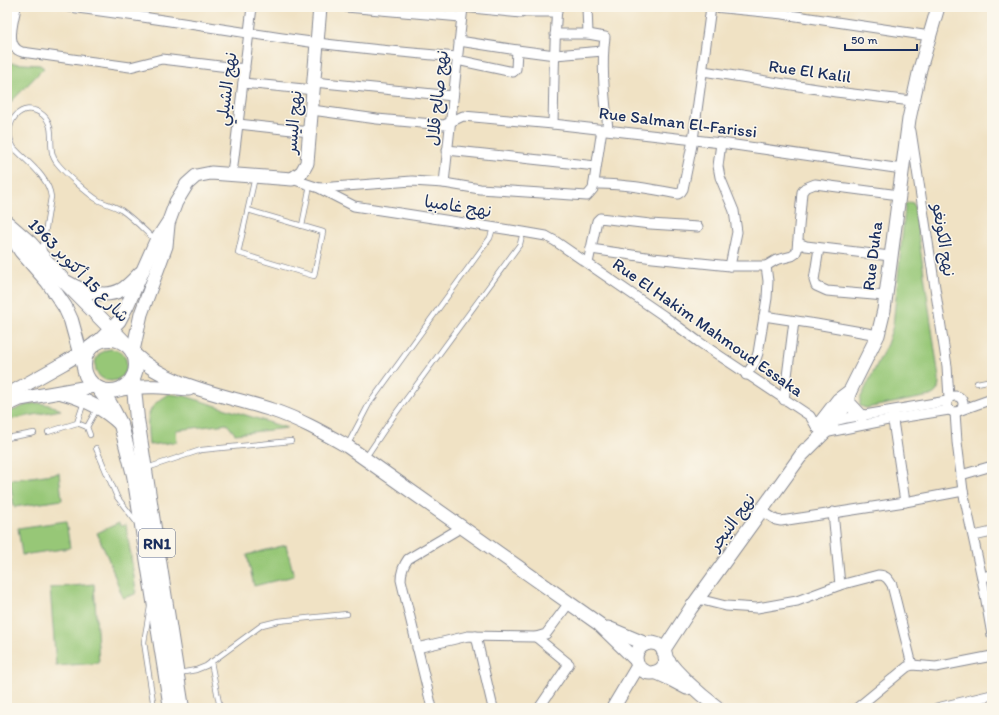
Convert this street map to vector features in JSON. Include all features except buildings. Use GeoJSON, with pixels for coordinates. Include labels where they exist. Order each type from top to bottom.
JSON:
{"type":"FeatureCollection","features":[{"type":"Feature","properties":{"kind":"main road","name":"نهج اليسر"},"geometry":{"type":"LineString","coordinates":[[161,243],[176,202],[190,180],[203,174],[211,173],[292,179],[297,177],[306,168],[320,7]]}},
{"type":"Feature","properties":{"kind":"main road","name":"Rue Duha"},"geometry":{"type":"LineString","coordinates":[[824,425],[838,400],[849,396],[878,335],[885,296],[912,101],[938,7]]}},
{"type":"Feature","properties":{"kind":"main road","name":"شارع 15 أكتوبر 1963"},"geometry":{"type":"LineString","coordinates":[[7,223],[30,243],[63,280],[130,349]]}},
{"type":"Feature","properties":{"kind":"main road","name":"شارع 15 أكتوبر 1963"},"geometry":{"type":"LineString","coordinates":[[7,227],[21,251],[48,282],[65,307],[71,320],[84,368]]}},
{"type":"Feature","properties":{"kind":"main road"},"geometry":{"type":"LineString","coordinates":[[7,395],[80,354],[112,329],[127,306],[144,269],[161,243]]}},
{"type":"Feature","properties":{"kind":"main road"},"geometry":{"type":"LineString","coordinates":[[130,349],[161,243]]}},
{"type":"Feature","properties":{"kind":"main road"},"geometry":{"type":"LineString","coordinates":[[63,280],[76,288],[89,292],[111,294],[130,283],[144,269]]}},
{"type":"Feature","properties":{"kind":"main road"},"geometry":{"type":"LineString","coordinates":[[84,368],[85,356],[96,343],[108,339],[116,339],[130,349],[144,364],[157,372],[201,389],[270,409],[316,428],[347,446],[599,624],[644,668],[666,677],[703,697]]}},
{"type":"Feature","properties":{"kind":"main road","name":"RN1"},"geometry":{"type":"LineString","coordinates":[[130,349],[136,366],[129,384],[145,469],[182,708]]}},
{"type":"Feature","properties":{"kind":"main road","name":"RN1"},"geometry":{"type":"LineString","coordinates":[[84,368],[89,381],[110,404],[121,425],[134,475],[171,708]]}},
{"type":"Feature","properties":{"kind":"main road"},"geometry":{"type":"LineString","coordinates":[[7,406],[20,399],[96,387],[106,391],[114,391],[129,384],[201,389]]}},
{"type":"Feature","properties":{"kind":"main road"},"geometry":{"type":"LineString","coordinates":[[61,393],[85,400],[98,407],[121,425]]}},
{"type":"Feature","properties":{"kind":"main road"},"geometry":{"type":"LineString","coordinates":[[849,396],[861,416]]}},
{"type":"Feature","properties":{"kind":"main road","name":"نهج النيجر"},"geometry":{"type":"LineString","coordinates":[[657,649],[695,603],[824,425]]}},
{"type":"Feature","properties":{"kind":"main road"},"geometry":{"type":"LineString","coordinates":[[599,624],[657,649],[674,669],[703,697],[718,708]]}},
{"type":"Feature","properties":{"kind":"main road"},"geometry":{"type":"LineString","coordinates":[[644,668],[638,650],[657,649]]}},
{"type":"Feature","properties":{"kind":"main road"},"geometry":{"type":"LineString","coordinates":[[644,668],[663,667],[657,649]]}},
{"type":"Feature","properties":{"kind":"main road"},"geometry":{"type":"LineString","coordinates":[[617,704],[644,668]]}},
{"type":"Feature","properties":{"kind":"street"},"geometry":{"type":"LineString","coordinates":[[16,7],[12,42],[15,49],[22,52],[130,67],[162,59],[244,69]]}},
{"type":"Feature","properties":{"kind":"street"},"geometry":{"type":"LineString","coordinates":[[69,7],[318,43],[457,59],[514,72],[516,69],[516,50]]}},
{"type":"Feature","properties":{"kind":"street","name":"نهج الشيلي"},"geometry":{"type":"LineString","coordinates":[[232,174],[252,7]]}},
{"type":"Feature","properties":{"kind":"street"},"geometry":{"type":"LineString","coordinates":[[346,7],[514,13],[521,13],[524,9],[557,9],[553,124]]}},
{"type":"Feature","properties":{"kind":"street"},"geometry":{"type":"LineString","coordinates":[[587,7],[588,34]]}},
{"type":"Feature","properties":{"kind":"street"},"geometry":{"type":"LineString","coordinates":[[594,184],[652,189],[678,194],[683,189],[693,140],[711,7]]}},
{"type":"Feature","properties":{"kind":"street"},"geometry":{"type":"LineString","coordinates":[[714,7],[783,14],[930,36]]}},
{"type":"Feature","properties":{"kind":"street","name":"نهج صالح قلال"},"geometry":{"type":"LineString","coordinates":[[444,183],[462,10]]}},
{"type":"Feature","properties":{"kind":"street"},"geometry":{"type":"LineString","coordinates":[[292,179],[315,186],[412,181],[444,183],[480,189],[587,196],[593,189],[596,166],[605,129],[603,51],[605,37],[588,34],[555,34]]}},
{"type":"Feature","properties":{"kind":"street"},"geometry":{"type":"LineString","coordinates":[[459,41],[556,55],[603,51]]}},
{"type":"Feature","properties":{"kind":"street","name":"Rue El Kalil"},"geometry":{"type":"LineString","coordinates":[[703,71],[836,92],[912,101]]}},
{"type":"Feature","properties":{"kind":"street"},"geometry":{"type":"LineString","coordinates":[[243,83],[314,86],[453,96]]}},
{"type":"Feature","properties":{"kind":"street","name":"Rue Salman El-Farissi"},"geometry":{"type":"LineString","coordinates":[[312,110],[377,119],[444,125],[463,116],[605,129],[721,143],[902,169]]}},
{"type":"Feature","properties":{"kind":"street","name":"نهج الكونغو"},"geometry":{"type":"LineString","coordinates":[[909,119],[954,404],[961,475],[992,635]]}},
{"type":"Feature","properties":{"kind":"street"},"geometry":{"type":"LineString","coordinates":[[238,124],[310,132]]}},
{"type":"Feature","properties":{"kind":"street"},"geometry":{"type":"LineString","coordinates":[[721,143],[718,166],[720,177],[734,212],[737,232],[730,266]]}},
{"type":"Feature","properties":{"kind":"street"},"geometry":{"type":"LineString","coordinates":[[447,150],[596,166]]}},
{"type":"Feature","properties":{"kind":"street"},"geometry":{"type":"LineString","coordinates":[[591,249],[653,258],[730,266],[766,266],[795,254],[798,243],[802,192],[809,185],[815,184],[899,195]]}},
{"type":"Feature","properties":{"kind":"street","name":"نهج غامبيا"},"geometry":{"type":"LineString","coordinates":[[315,186],[354,206],[523,232],[551,238],[588,264]]}},
{"type":"Feature","properties":{"kind":"street"},"geometry":{"type":"LineString","coordinates":[[588,264],[597,221],[600,218],[650,224],[698,226]]}},
{"type":"Feature","properties":{"kind":"street"},"geometry":{"type":"LineString","coordinates":[[798,243],[820,248],[890,256]]}},
{"type":"Feature","properties":{"kind":"street"},"geometry":{"type":"LineString","coordinates":[[820,248],[814,280],[816,286],[827,291],[885,296]]}},
{"type":"Feature","properties":{"kind":"street","name":"Rue El Hakim Mahmoud Essaka"},"geometry":{"type":"LineString","coordinates":[[588,264],[746,375],[824,425]]}},
{"type":"Feature","properties":{"kind":"street"},"geometry":{"type":"LineString","coordinates":[[746,375],[755,362],[764,316],[768,281],[766,266]]}},
{"type":"Feature","properties":{"kind":"street"},"geometry":{"type":"LineString","coordinates":[[764,316],[878,335]]}},
{"type":"Feature","properties":{"kind":"street"},"geometry":{"type":"LineString","coordinates":[[784,400],[794,321]]}},
{"type":"Feature","properties":{"kind":"street"},"geometry":{"type":"LineString","coordinates":[[824,425],[990,399]]}},
{"type":"Feature","properties":{"kind":"street"},"geometry":{"type":"LineString","coordinates":[[824,425],[861,416],[892,415]]}},
{"type":"Feature","properties":{"kind":"street"},"geometry":{"type":"LineString","coordinates":[[892,415],[905,502]]}},
{"type":"Feature","properties":{"kind":"street"},"geometry":{"type":"LineString","coordinates":[[961,475],[992,466]]}},
{"type":"Feature","properties":{"kind":"street"},"geometry":{"type":"LineString","coordinates":[[762,511],[776,520],[781,521],[905,502],[964,490]]}},
{"type":"Feature","properties":{"kind":"street"},"geometry":{"type":"LineString","coordinates":[[833,512],[840,585]]}},
{"type":"Feature","properties":{"kind":"street"},"geometry":{"type":"LineString","coordinates":[[432,708],[401,580],[401,573],[408,559],[462,527]]}},
{"type":"Feature","properties":{"kind":"street"},"geometry":{"type":"LineString","coordinates":[[974,536],[992,532]]}},
{"type":"Feature","properties":{"kind":"street"},"geometry":{"type":"LineString","coordinates":[[982,578],[992,574]]}},
{"type":"Feature","properties":{"kind":"street"},"geometry":{"type":"LineString","coordinates":[[695,603],[757,608],[797,601],[840,585],[883,575],[887,577],[892,585],[912,665]]}},
{"type":"Feature","properties":{"kind":"street"},"geometry":{"type":"LineString","coordinates":[[417,648],[468,636],[536,637],[546,634],[569,603]]}},
{"type":"Feature","properties":{"kind":"street"},"geometry":{"type":"LineString","coordinates":[[476,636],[493,708]]}},
{"type":"Feature","properties":{"kind":"street"},"geometry":{"type":"LineString","coordinates":[[536,637],[569,664],[539,708]]}},
{"type":"Feature","properties":{"kind":"street"},"geometry":{"type":"LineString","coordinates":[[857,708],[907,667],[912,665],[936,667],[992,656]]}},
{"type":"Feature","properties":{"kind":"street"},"geometry":{"type":"LineString","coordinates":[[938,708],[992,695]]}},
{"type":"Feature","properties":{"kind":"lane"},"geometry":{"type":"LineString","coordinates":[[49,264],[44,254],[43,246],[51,197],[50,190],[44,178],[14,148],[7,136],[9,122],[13,116],[25,110],[39,112],[45,116],[49,122],[51,128],[52,154],[57,164],[96,200],[121,210],[161,243]]}},
{"type":"Feature","properties":{"kind":"lane"},"geometry":{"type":"LineString","coordinates":[[248,210],[323,232],[314,276],[238,253],[255,177]]}},
{"type":"Feature","properties":{"kind":"lane"},"geometry":{"type":"LineString","coordinates":[[302,226],[315,186]]}},
{"type":"Feature","properties":{"kind":"lane"},"geometry":{"type":"LineString","coordinates":[[347,446],[369,404],[490,238],[493,228]]}},
{"type":"Feature","properties":{"kind":"lane"},"geometry":{"type":"LineString","coordinates":[[365,459],[393,417],[520,244],[523,232]]}},
{"type":"Feature","properties":{"kind":"lane"},"geometry":{"type":"LineString","coordinates":[[977,383],[992,380]]}},
{"type":"Feature","properties":{"kind":"lane"},"geometry":{"type":"LineString","coordinates":[[77,423],[85,400]]}},
{"type":"Feature","properties":{"kind":"lane"},"geometry":{"type":"LineString","coordinates":[[87,427],[98,407]]}},
{"type":"Feature","properties":{"kind":"lane"},"geometry":{"type":"LineString","coordinates":[[48,432],[77,423],[87,427],[90,435]]}},
{"type":"Feature","properties":{"kind":"lane"},"geometry":{"type":"LineString","coordinates":[[7,438],[34,434]]}},
{"type":"Feature","properties":{"kind":"lane"},"geometry":{"type":"LineString","coordinates":[[145,469],[201,450],[291,441]]}},
{"type":"Feature","properties":{"kind":"lane"},"geometry":{"type":"LineString","coordinates":[[96,448],[117,497],[143,531]]}},
{"type":"Feature","properties":{"kind":"lane"},"geometry":{"type":"LineString","coordinates":[[153,591],[144,634],[144,642],[154,708]]}},
{"type":"Feature","properties":{"kind":"lane"},"geometry":{"type":"LineString","coordinates":[[177,674],[196,670],[211,662],[262,626],[278,622],[347,614]]}},
{"type":"Feature","properties":{"kind":"lane"},"geometry":{"type":"LineString","coordinates":[[211,662],[220,708]]}},
{"type":"Feature","properties":{"kind":"green space"},"geometry":{"type":"Polygon","coordinates":[[[9,63],[40,65],[44,68],[7,106],[7,65],[9,63]]]}},
{"type":"Feature","properties":{"kind":"green space"},"geometry":{"type":"Polygon","coordinates":[[[910,202],[914,205],[939,378],[939,387],[935,393],[930,396],[866,408],[860,406],[860,399],[887,344],[893,326],[905,204],[910,202]]]}},
{"type":"Feature","properties":{"kind":"green space"},"geometry":{"type":"Polygon","coordinates":[[[108,349],[114,349],[123,353],[127,365],[123,377],[114,381],[108,381],[99,377],[95,368],[95,362],[99,353],[108,349]]]}},
{"type":"Feature","properties":{"kind":"green space"},"geometry":{"type":"Polygon","coordinates":[[[169,394],[185,396],[287,428],[235,434],[227,424],[176,430],[177,442],[149,445],[148,422],[151,409],[161,399],[169,394]]]}},
{"type":"Feature","properties":{"kind":"green space"},"geometry":{"type":"Polygon","coordinates":[[[39,403],[50,405],[61,410],[7,421],[7,413],[29,404],[39,403]]]}},
{"type":"Feature","properties":{"kind":"green space"},"geometry":{"type":"Polygon","coordinates":[[[59,473],[62,500],[14,507],[10,480],[59,473]]]}},
{"type":"Feature","properties":{"kind":"green space"},"geometry":{"type":"Polygon","coordinates":[[[66,521],[70,548],[22,555],[18,528],[66,521]]]}},
{"type":"Feature","properties":{"kind":"green space"},"geometry":{"type":"Polygon","coordinates":[[[119,523],[120,526],[126,525],[136,590],[135,594],[123,598],[97,533],[119,523]]]}},
{"type":"Feature","properties":{"kind":"green space"},"geometry":{"type":"Polygon","coordinates":[[[286,545],[294,576],[254,586],[247,555],[286,545]]]}},
{"type":"Feature","properties":{"kind":"green space"},"geometry":{"type":"Polygon","coordinates":[[[94,584],[99,663],[56,666],[50,588],[94,584]]]}}]}
